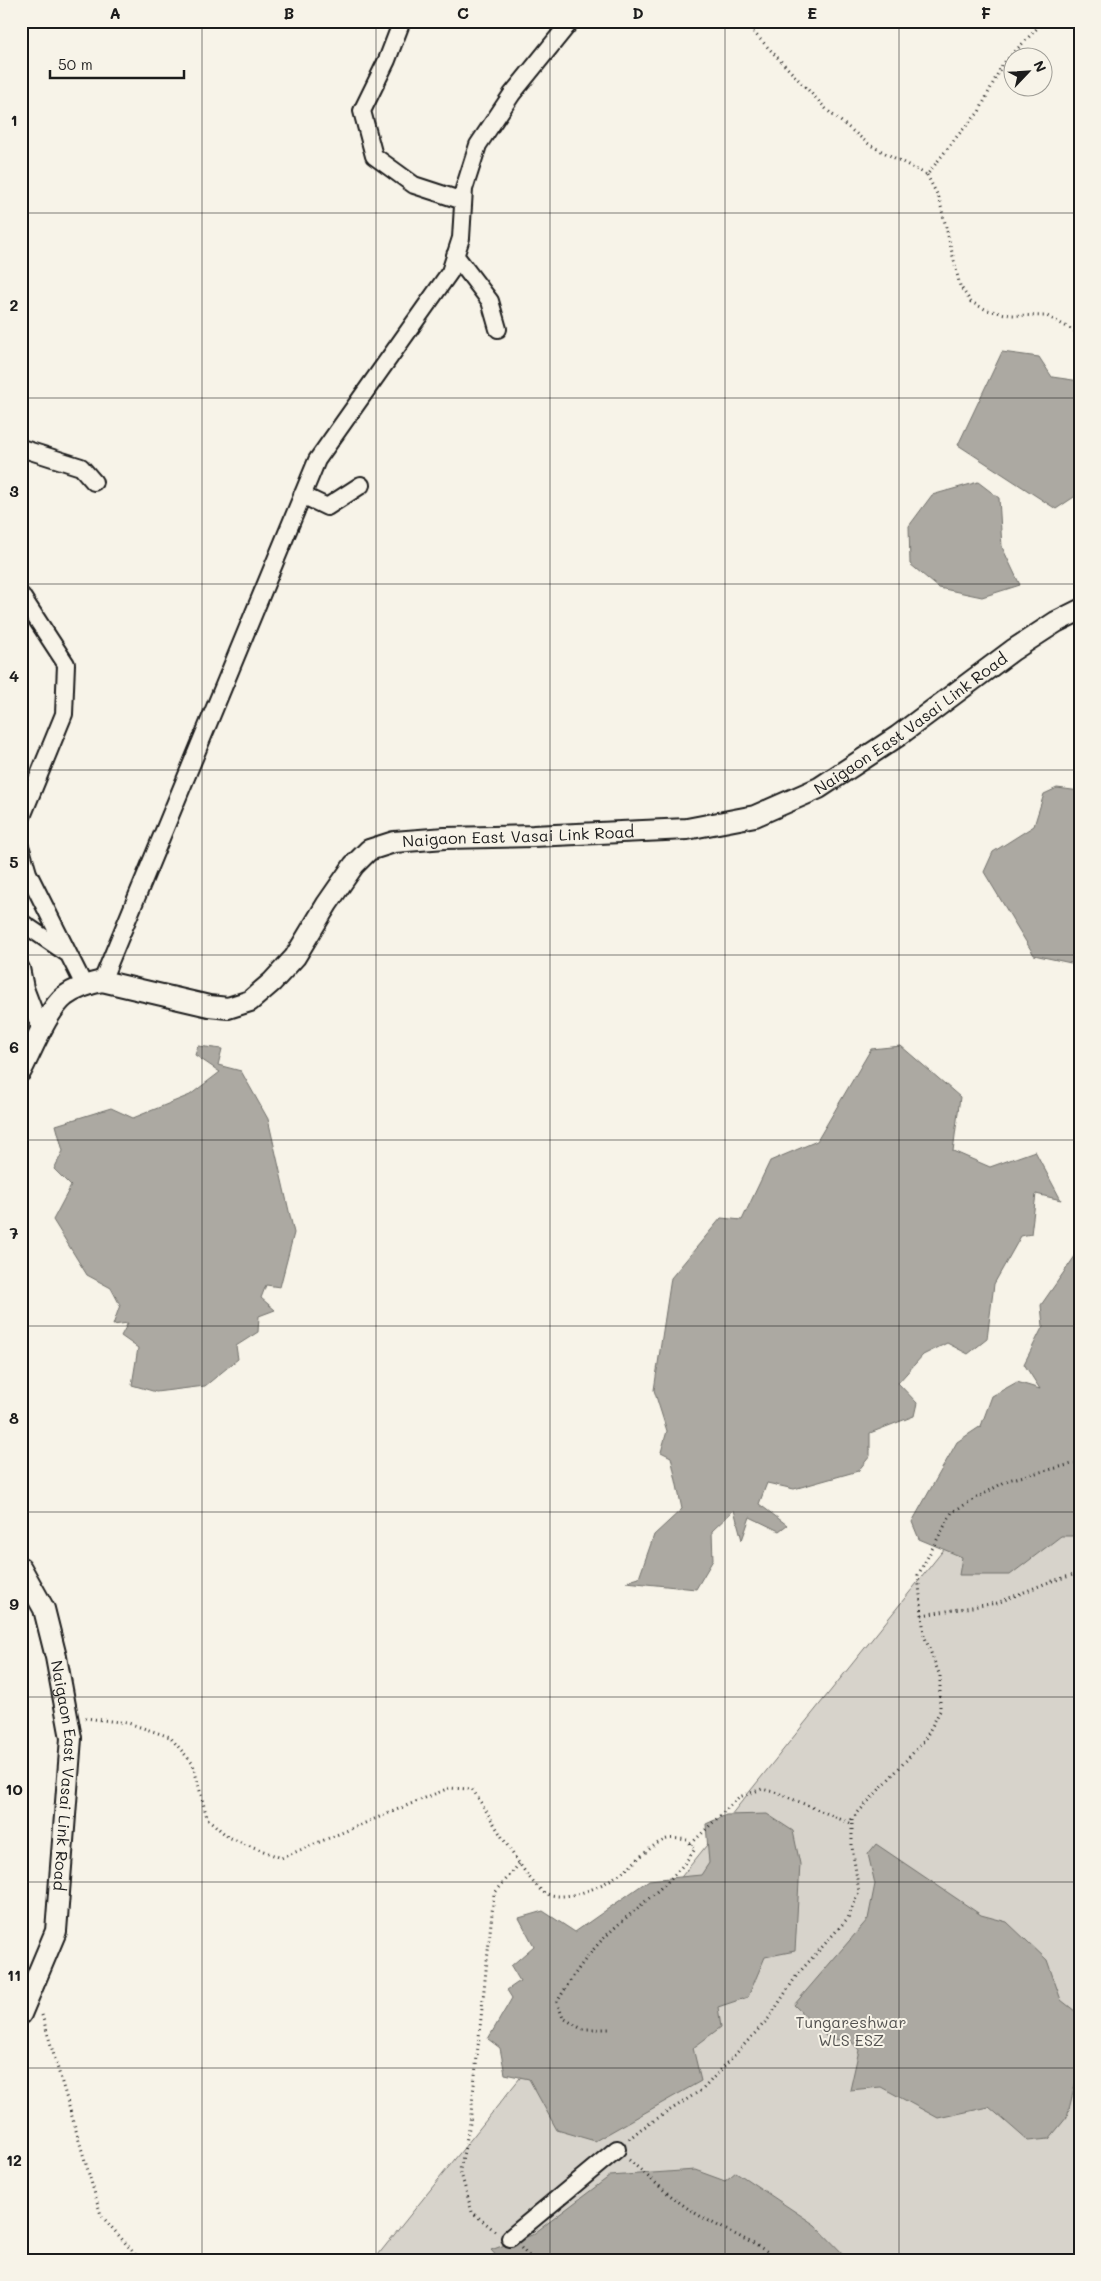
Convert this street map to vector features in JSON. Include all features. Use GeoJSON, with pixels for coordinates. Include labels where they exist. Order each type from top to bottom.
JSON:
{"type":"FeatureCollection","features":[{"type":"Feature","properties":{"kind":"street"},"geometry":{"type":"LineString","coordinates":[[402,21],[387,60],[362,110],[374,156],[414,185],[463,201]]}},
{"type":"Feature","properties":{"kind":"street"},"geometry":{"type":"LineString","coordinates":[[21,1072],[40,1030],[64,997],[93,983],[317,460],[450,272],[461,238],[464,189],[478,145],[512,94],[571,21]]}},
{"type":"Feature","properties":{"kind":"street"},"geometry":{"type":"LineString","coordinates":[[455,255],[490,301],[498,329]]}},
{"type":"Feature","properties":{"kind":"street"},"geometry":{"type":"LineString","coordinates":[[21,448],[81,467],[94,482]]}},
{"type":"Feature","properties":{"kind":"street"},"geometry":{"type":"LineString","coordinates":[[302,495],[327,507],[361,485]]}},
{"type":"Feature","properties":{"kind":"street"},"geometry":{"type":"LineString","coordinates":[[21,595],[66,664],[64,714],[21,819]]}},
{"type":"Feature","properties":{"kind":"street","name":"Naigaon East Vasai Link Road"},"geometry":{"type":"LineString","coordinates":[[93,983],[209,1006],[228,1008],[250,1001],[272,982],[295,957],[327,904],[354,865],[369,850],[394,842],[445,838],[687,829],[755,816],[818,788],[898,736],[1012,650],[1056,622],[1080,610]]}},
{"type":"Feature","properties":{"kind":"street"},"geometry":{"type":"LineString","coordinates":[[21,849],[28,873],[70,955],[93,983]]}},
{"type":"Feature","properties":{"kind":"street"},"geometry":{"type":"LineString","coordinates":[[21,922],[70,955]]}},
{"type":"Feature","properties":{"kind":"street"},"geometry":{"type":"LineString","coordinates":[[21,968],[25,988],[40,1030]]}},
{"type":"Feature","properties":{"kind":"street","name":"Naigaon East Vasai Link Road"},"geometry":{"type":"LineString","coordinates":[[21,1568],[44,1609],[56,1657],[71,1738],[56,1932],[21,2014]]}},
{"type":"Feature","properties":{"kind":"street"},"geometry":{"type":"LineString","coordinates":[[510,2238],[617,2149]]}},
{"type":"Feature","properties":{"kind":"path"},"geometry":{"type":"LineString","coordinates":[[743,21],[828,111],[870,145],[927,175],[939,198],[960,286],[971,302],[987,310],[1010,315],[1047,316],[1080,334]]}},
{"type":"Feature","properties":{"kind":"path"},"geometry":{"type":"LineString","coordinates":[[927,175],[958,135],[980,112],[1002,65],[1044,21]]}},
{"type":"Feature","properties":{"kind":"path"},"geometry":{"type":"LineString","coordinates":[[780,2260],[759,2245],[695,2213],[617,2149],[641,2129],[703,2089],[768,2018],[797,1975],[848,1918],[859,1892],[852,1847],[852,1819],[924,1741],[940,1711],[940,1676],[924,1635],[918,1575],[952,1512],[1008,1480],[1080,1462]]}},
{"type":"Feature","properties":{"kind":"path"},"geometry":{"type":"LineString","coordinates":[[922,1615],[997,1603],[1048,1582],[1080,1573]]}},
{"type":"Feature","properties":{"kind":"path"},"geometry":{"type":"LineString","coordinates":[[67,1716],[128,1723],[170,1736],[193,1764],[207,1818],[228,1837],[281,1858],[449,1788],[472,1789],[484,1805],[519,1864],[545,1893],[567,1896],[596,1886],[621,1873],[664,1839],[687,1840],[695,1849],[688,1859],[673,1877],[606,1935],[574,1975],[557,2002],[563,2018],[582,2029],[611,2029]]}},
{"type":"Feature","properties":{"kind":"path"},"geometry":{"type":"LineString","coordinates":[[691,1844],[739,1796],[762,1789],[786,1796],[852,1824]]}},
{"type":"Feature","properties":{"kind":"path"},"geometry":{"type":"LineString","coordinates":[[519,1864],[494,1894],[470,2123],[460,2170],[472,2212],[491,2230],[510,2238],[533,2260]]}},
{"type":"Feature","properties":{"kind":"path"},"geometry":{"type":"LineString","coordinates":[[41,2013],[101,2215],[140,2260]]}},
{"type":"Feature","properties":{"kind":"green space","name":"Tungareshwar WLS ESZ"},"geometry":{"type":"Polygon","coordinates":[[[1080,1306],[1080,2260],[374,2260],[986,1497],[1080,1306]]]}},
{"type":"Feature","properties":{"kind":"shaded area"},"geometry":{"type":"Polygon","coordinates":[[[1002,352],[1039,357],[1052,377],[1080,381],[1080,493],[1056,509],[958,445],[1002,352]]]}},
{"type":"Feature","properties":{"kind":"shaded area"},"geometry":{"type":"Polygon","coordinates":[[[978,482],[999,498],[1002,547],[1020,585],[982,597],[939,588],[910,564],[909,526],[932,495],[978,482]]]}},
{"type":"Feature","properties":{"kind":"shaded area"},"geometry":{"type":"Polygon","coordinates":[[[1057,788],[1080,791],[1080,965],[1034,955],[984,872],[993,852],[1034,826],[1044,794],[1057,788]]]}},
{"type":"Feature","properties":{"kind":"shaded area"},"geometry":{"type":"Polygon","coordinates":[[[198,1046],[222,1049],[218,1065],[241,1071],[268,1119],[294,1233],[280,1287],[266,1285],[261,1298],[275,1310],[259,1316],[258,1332],[236,1346],[238,1359],[205,1386],[156,1392],[132,1385],[138,1348],[121,1336],[128,1323],[113,1325],[120,1305],[111,1288],[87,1275],[53,1220],[71,1186],[54,1169],[63,1151],[56,1125],[111,1108],[133,1118],[190,1095],[220,1072],[195,1055],[198,1046]]]}},
{"type":"Feature","properties":{"kind":"shaded area"},"geometry":{"type":"Polygon","coordinates":[[[901,1046],[960,1097],[953,1151],[990,1167],[1035,1151],[1061,1200],[1036,1194],[1031,1234],[1021,1236],[994,1284],[987,1339],[968,1354],[947,1343],[923,1355],[898,1383],[917,1403],[914,1416],[870,1433],[870,1456],[858,1471],[794,1489],[767,1483],[759,1504],[787,1525],[779,1531],[750,1517],[742,1540],[734,1510],[712,1531],[713,1560],[696,1589],[626,1582],[639,1578],[654,1535],[682,1509],[671,1457],[661,1452],[667,1431],[654,1390],[671,1278],[721,1218],[742,1220],[770,1161],[817,1141],[871,1049],[901,1046]]]}},
{"type":"Feature","properties":{"kind":"shaded area"},"geometry":{"type":"Polygon","coordinates":[[[1080,1249],[1080,1536],[1061,1536],[1010,1575],[959,1575],[962,1557],[919,1539],[912,1522],[957,1442],[981,1426],[992,1396],[1017,1382],[1040,1389],[1024,1364],[1043,1326],[1041,1305],[1080,1249]]]}},
{"type":"Feature","properties":{"kind":"shaded area"},"geometry":{"type":"Polygon","coordinates":[[[767,1814],[793,1831],[800,1864],[795,1951],[765,1957],[748,1997],[718,2007],[721,2027],[693,2048],[701,2081],[595,2141],[557,2130],[529,2079],[505,2074],[500,2048],[488,2039],[512,1998],[507,1990],[520,1981],[511,1966],[534,1946],[519,1918],[543,1911],[575,1932],[649,1880],[701,1875],[709,1863],[706,1824],[726,1815],[767,1814]]]}},
{"type":"Feature","properties":{"kind":"shaded area"},"geometry":{"type":"Polygon","coordinates":[[[876,1844],[981,1915],[1007,1922],[1047,1960],[1061,2000],[1080,2015],[1080,2074],[1077,2077],[1067,2117],[1049,2139],[1028,2141],[989,2107],[938,2118],[881,2087],[850,2090],[859,2050],[849,2039],[830,2040],[794,2005],[868,1919],[875,1884],[868,1854],[876,1844]]]}},
{"type":"Feature","properties":{"kind":"shaded area"},"geometry":{"type":"Polygon","coordinates":[[[695,2170],[725,2181],[736,2172],[815,2225],[849,2260],[500,2260],[491,2250],[532,2235],[610,2176],[695,2170]]]}}]}
